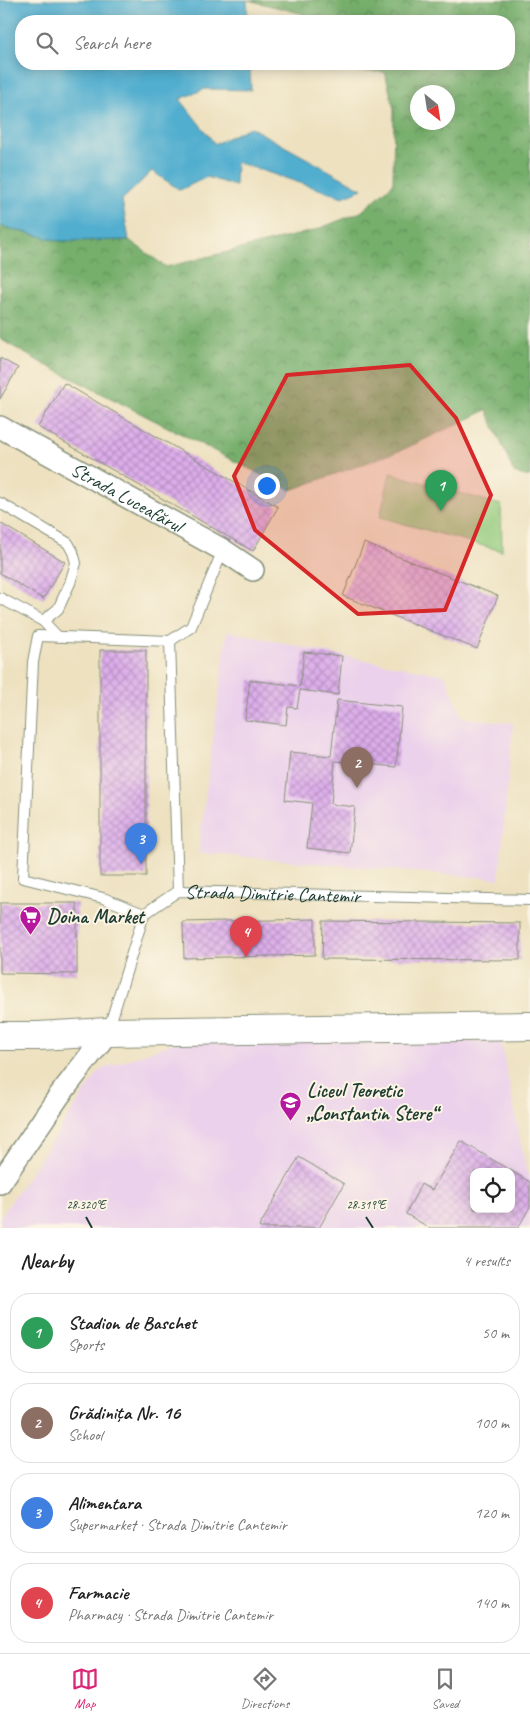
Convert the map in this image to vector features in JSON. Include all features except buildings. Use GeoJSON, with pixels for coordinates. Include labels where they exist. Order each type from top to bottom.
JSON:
{"type":"FeatureCollection","features":[{"type":"Feature","properties":{"kind":"street","name":"Strada Luceafărul"},"geometry":{"type":"LineString","coordinates":[[0,427],[223,550],[253,570]]}},
{"type":"Feature","properties":{"kind":"street"},"geometry":{"type":"LineString","coordinates":[[0,1036],[108,1032],[530,1026]]}},
{"type":"Feature","properties":{"kind":"street"},"geometry":{"type":"LineString","coordinates":[[4,1170],[108,1032]]}},
{"type":"Feature","properties":{"kind":"lane"},"geometry":{"type":"LineString","coordinates":[[0,503],[68,543],[73,552],[76,563],[70,583],[58,609],[43,621]]}},
{"type":"Feature","properties":{"kind":"lane"},"geometry":{"type":"LineString","coordinates":[[108,1032],[144,914],[103,898],[23,878],[33,662],[38,636],[170,641],[191,627],[223,550]]}},
{"type":"Feature","properties":{"kind":"lane"},"geometry":{"type":"LineString","coordinates":[[0,598],[43,621],[57,636]]}},
{"type":"Feature","properties":{"kind":"lane"},"geometry":{"type":"LineString","coordinates":[[170,641],[178,891]]}},
{"type":"Feature","properties":{"kind":"lane","name":"Strada Dimitrie Cantemir"},"geometry":{"type":"LineString","coordinates":[[144,914],[178,891],[530,900]]}},
{"type":"Feature","properties":{"kind":"highlighted area"},"geometry":{"type":"Polygon","coordinates":[[[410,365],[456,418],[491,495],[445,610],[358,614],[255,530],[234,476],[287,375],[410,365]]]}},
{"type":"Feature","properties":{"kind":"shaded area"},"geometry":{"type":"Polygon","coordinates":[[[227,631],[333,654],[445,675],[462,718],[513,723],[499,879],[198,853],[227,631]]]}},
{"type":"Feature","properties":{"kind":"shaded area","name":"Liceul Teoretic „Constantin Stere“"},"geometry":{"type":"Polygon","coordinates":[[[187,1038],[501,1042],[527,1174],[530,1175],[530,1228],[9,1228],[0,1223],[0,1218],[100,1070],[187,1038]]]}},
{"type":"Feature","properties":{"kind":"green space"},"geometry":{"type":"Polygon","coordinates":[[[248,0],[530,0],[530,477],[514,473],[487,410],[402,450],[291,490],[40,362],[0,339],[0,226],[60,241],[129,240],[166,267],[313,231],[361,212],[393,184],[394,109],[385,72],[325,70],[515,70],[515,15],[304,15],[248,0]]]}},
{"type":"Feature","properties":{"kind":"green space"},"geometry":{"type":"Polygon","coordinates":[[[390,473],[501,505],[502,551],[380,517],[390,473]]]}},
{"type":"Feature","properties":{"kind":"water"},"geometry":{"type":"Polygon","coordinates":[[[0,0],[247,0],[248,15],[15,15],[15,70],[250,70],[251,90],[205,89],[180,99],[215,144],[250,127],[362,189],[343,197],[236,162],[235,186],[207,177],[180,190],[152,171],[122,200],[129,240],[60,241],[0,226],[0,0]]]}},
{"type":"Feature","properties":{"kind":"place","name":"Stadion de Baschet"},"geometry":{"type":"Point","coordinates":[441,511]}},
{"type":"Feature","properties":{"kind":"place","name":"Grădinița Nr. 16"},"geometry":{"type":"Point","coordinates":[357,788]}},
{"type":"Feature","properties":{"kind":"place","name":"Alimentara"},"geometry":{"type":"Point","coordinates":[141,864]}},
{"type":"Feature","properties":{"kind":"place","name":"Doina Market"},"geometry":{"type":"Point","coordinates":[31,935]}},
{"type":"Feature","properties":{"kind":"place","name":"Farmacie"},"geometry":{"type":"Point","coordinates":[246,957]}},
{"type":"Feature","properties":{"kind":"place","name":"Liceul Teoretic „Constantin Stere“"},"geometry":{"type":"Point","coordinates":[291,1121]}}]}
